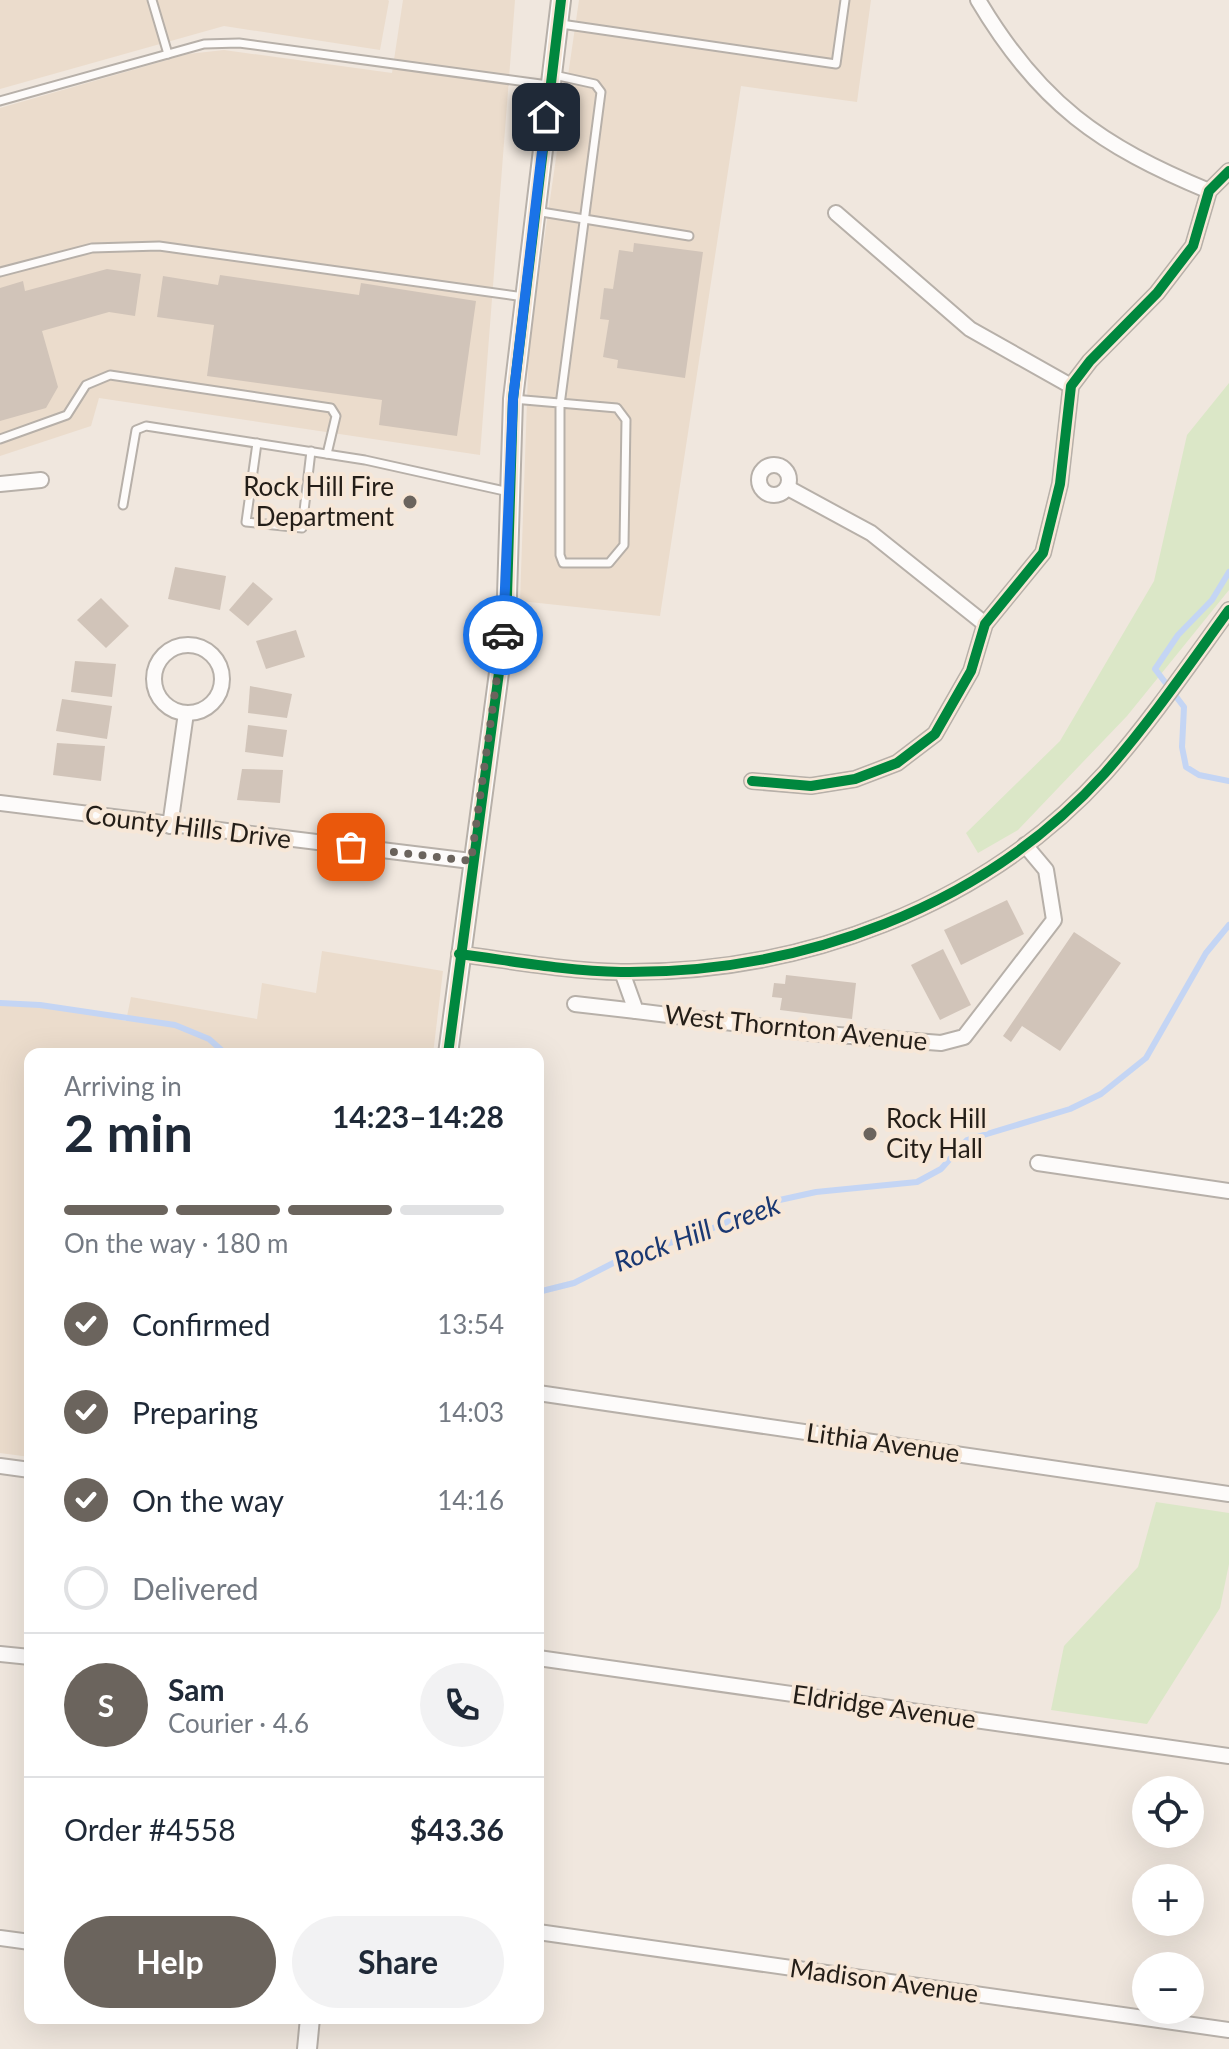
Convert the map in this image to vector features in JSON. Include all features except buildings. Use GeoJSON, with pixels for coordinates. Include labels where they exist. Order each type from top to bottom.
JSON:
{"type":"FeatureCollection","features":[{"type":"Feature","properties":{"kind":"street"},"geometry":{"type":"LineString","coordinates":[[449,1048],[471,861],[500,665],[511,492],[513,399],[533,210],[561,0]]}},
{"type":"Feature","properties":{"kind":"street"},"geometry":{"type":"LineString","coordinates":[[978,0],[1000,37],[1069,115],[1144,164],[1209,191]]}},
{"type":"Feature","properties":{"kind":"street"},"geometry":{"type":"LineString","coordinates":[[752,781],[811,786],[855,779],[897,763],[935,734],[971,671],[985,624],[1043,553],[1060,484],[1071,386],[1090,361],[1157,293],[1193,246],[1209,191],[1229,171]]}},
{"type":"Feature","properties":{"kind":"street"},"geometry":{"type":"LineString","coordinates":[[836,213],[970,329],[1071,386]]}},
{"type":"Feature","properties":{"kind":"street"},"geometry":{"type":"LineString","coordinates":[[0,484],[41,480]]}},
{"type":"Feature","properties":{"kind":"street"},"geometry":{"type":"LineString","coordinates":[[788,488],[871,533],[985,624]]}},
{"type":"Feature","properties":{"kind":"street"},"geometry":{"type":"LineString","coordinates":[[459,954],[622,972],[728,965],[811,949],[885,927],[952,892],[1025,845],[1104,774],[1166,697],[1229,610]]}},
{"type":"Feature","properties":{"kind":"street"},"geometry":{"type":"LineString","coordinates":[[1212,634],[1229,636]]}},
{"type":"Feature","properties":{"kind":"street"},"geometry":{"type":"LineString","coordinates":[[189,645],[213,656],[222,680],[211,704],[186,713],[163,702],[153,678],[164,654],[189,645]]}},
{"type":"Feature","properties":{"kind":"street"},"geometry":{"type":"LineString","coordinates":[[170,826],[186,713]]}},
{"type":"Feature","properties":{"kind":"street","name":"County Hills Drive"},"geometry":{"type":"LineString","coordinates":[[0,803],[471,861]]}},
{"type":"Feature","properties":{"kind":"street","name":"West Thornton Avenue"},"geometry":{"type":"LineString","coordinates":[[575,1004],[827,1034],[941,1043],[964,1037],[1054,920],[1046,870],[1025,845]]}},
{"type":"Feature","properties":{"kind":"street","name":"West Thornton Avenue"},"geometry":{"type":"LineString","coordinates":[[622,972],[636,1011]]}},
{"type":"Feature","properties":{"kind":"street"},"geometry":{"type":"LineString","coordinates":[[1038,1163],[1229,1191]]}},
{"type":"Feature","properties":{"kind":"street","name":"Lithia Avenue"},"geometry":{"type":"LineString","coordinates":[[544,1394],[1229,1494]]}},
{"type":"Feature","properties":{"kind":"street"},"geometry":{"type":"LineString","coordinates":[[0,1466],[24,1469]]}},
{"type":"Feature","properties":{"kind":"street"},"geometry":{"type":"LineString","coordinates":[[0,1654],[24,1656]]}},
{"type":"Feature","properties":{"kind":"street","name":"Eldridge Avenue"},"geometry":{"type":"LineString","coordinates":[[544,1659],[1229,1756]]}},
{"type":"Feature","properties":{"kind":"street","name":"Madison Avenue"},"geometry":{"type":"LineString","coordinates":[[544,1933],[1229,2030]]}},
{"type":"Feature","properties":{"kind":"street"},"geometry":{"type":"LineString","coordinates":[[0,1938],[24,1941]]}},
{"type":"Feature","properties":{"kind":"street"},"geometry":{"type":"LineString","coordinates":[[307,2049],[309,2024]]}},
{"type":"Feature","properties":{"kind":"lane"},"geometry":{"type":"LineString","coordinates":[[152,0],[168,54]]}},
{"type":"Feature","properties":{"kind":"lane"},"geometry":{"type":"LineString","coordinates":[[559,23],[836,64],[845,0]]}},
{"type":"Feature","properties":{"kind":"lane"},"geometry":{"type":"LineString","coordinates":[[0,101],[204,44],[239,43],[595,84],[601,92],[560,405],[560,555],[563,563],[609,563],[624,545],[626,420],[617,408],[560,405],[513,399]]}},
{"type":"Feature","properties":{"kind":"lane"},"geometry":{"type":"LineString","coordinates":[[533,210],[689,236]]}},
{"type":"Feature","properties":{"kind":"lane"},"geometry":{"type":"LineString","coordinates":[[0,272],[92,248],[159,246],[524,297]]}},
{"type":"Feature","properties":{"kind":"lane"},"geometry":{"type":"LineString","coordinates":[[0,439],[67,415],[86,385],[110,375],[331,408],[336,416],[327,454]]}},
{"type":"Feature","properties":{"kind":"lane"},"geometry":{"type":"LineString","coordinates":[[123,505],[136,430],[146,426],[311,451],[511,492]]}},
{"type":"Feature","properties":{"kind":"lane"},"geometry":{"type":"LineString","coordinates":[[257,443],[246,522],[302,528],[311,451]]}},
{"type":"Feature","properties":{"kind":"shaded area"},"geometry":{"type":"Polygon","coordinates":[[[0,0],[389,1],[380,50],[224,26],[0,89],[0,0]]]}},
{"type":"Feature","properties":{"kind":"shaded area"},"geometry":{"type":"Polygon","coordinates":[[[403,0],[515,0],[480,455],[99,398],[91,426],[0,456],[0,108],[188,54],[224,50],[392,73],[403,0]]]}},
{"type":"Feature","properties":{"kind":"shaded area"},"geometry":{"type":"Polygon","coordinates":[[[579,0],[871,0],[857,102],[741,86],[660,616],[520,601],[529,344],[579,0]]]}},
{"type":"Feature","properties":{"kind":"shaded area"},"geometry":{"type":"Polygon","coordinates":[[[322,951],[443,971],[434,1048],[24,1048],[24,1456],[0,1453],[0,1005],[63,1009],[126,1021],[131,997],[257,1019],[262,983],[316,993],[322,951]]]}},
{"type":"Feature","properties":{"kind":"green space"},"geometry":{"type":"Polygon","coordinates":[[[1229,383],[1229,590],[1127,716],[1018,830],[978,853],[966,833],[1060,741],[1154,581],[1187,435],[1229,383]]]}},
{"type":"Feature","properties":{"kind":"green space"},"geometry":{"type":"Polygon","coordinates":[[[1156,1502],[1229,1513],[1229,1564],[1220,1608],[1147,1724],[1051,1710],[1064,1646],[1138,1567],[1156,1502]]]}},
{"type":"Feature","properties":{"kind":"waterway","name":"Rock Hill Creek"},"geometry":{"type":"LineString","coordinates":[[1229,572],[1212,600],[1178,635],[1155,669],[1184,707],[1182,747],[1186,767],[1199,775],[1229,781]]}},
{"type":"Feature","properties":{"kind":"waterway","name":"Rock Hill Creek"},"geometry":{"type":"LineString","coordinates":[[544,1290],[574,1283],[631,1254],[697,1235],[775,1201],[816,1192],[917,1182],[941,1169],[967,1140],[1070,1109],[1101,1094],[1146,1058],[1206,953],[1229,925]]}},
{"type":"Feature","properties":{"kind":"waterway","name":"Rock Hill Creek"},"geometry":{"type":"LineString","coordinates":[[0,1003],[40,1005],[175,1025],[209,1039],[219,1048]]}},
{"type":"Feature","properties":{"kind":"cycle path"},"geometry":{"type":"LineString","coordinates":[[449,1048],[500,665],[507,596],[513,399],[561,0]]}},
{"type":"Feature","properties":{"kind":"cycle path"},"geometry":{"type":"LineString","coordinates":[[752,781],[811,786],[855,779],[897,763],[935,734],[971,671],[985,624],[1043,553],[1060,484],[1071,386],[1090,361],[1157,293],[1193,246],[1209,191],[1229,171]]}},
{"type":"Feature","properties":{"kind":"cycle path"},"geometry":{"type":"LineString","coordinates":[[459,954],[601,971],[688,970],[755,961],[821,946],[884,924],[945,896],[1003,861],[1057,820],[1122,754],[1229,610]]}},
{"type":"Feature","properties":{"kind":"way so far"},"geometry":{"type":"LineString","coordinates":[[351,847],[471,861],[503,635]]}},
{"type":"Feature","properties":{"kind":"place","name":"Rock Hill Fire Department"},"geometry":{"type":"Point","coordinates":[410,502]}},
{"type":"Feature","properties":{"kind":"place","name":"Rock Hill City Hall"},"geometry":{"type":"Point","coordinates":[870,1134]}},
{"type":"Feature","properties":{"kind":"route"},"geometry":{"type":"LineString","coordinates":[[503,635],[513,399],[546,117]]}}]}
